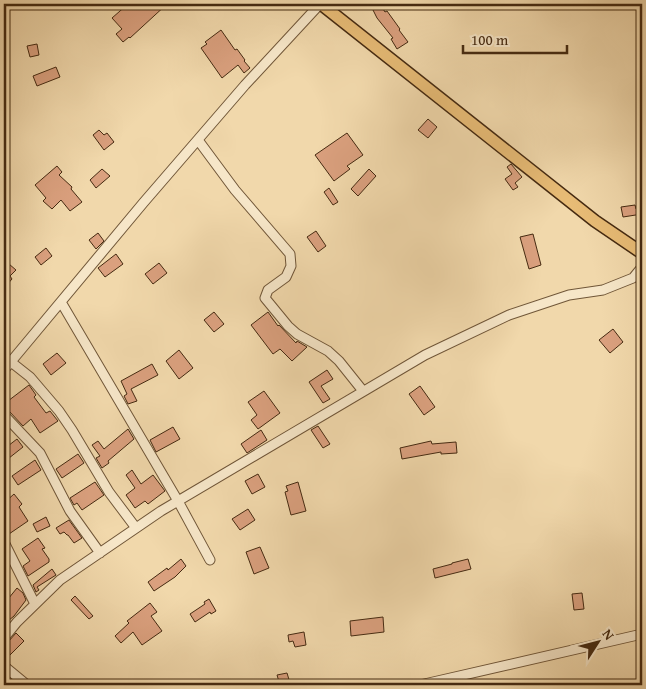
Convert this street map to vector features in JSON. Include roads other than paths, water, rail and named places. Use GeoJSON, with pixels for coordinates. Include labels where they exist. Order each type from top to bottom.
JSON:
{"type":"FeatureCollection","features":[{"type":"Feature","properties":{"kind":"main road"},"geometry":{"type":"LineString","coordinates":[[320,4],[596,221],[642,254]]}},
{"type":"Feature","properties":{"kind":"street"},"geometry":{"type":"LineString","coordinates":[[4,370],[144,202],[245,85],[320,4]]}},
{"type":"Feature","properties":{"kind":"street"},"geometry":{"type":"LineString","coordinates":[[198,140],[236,190],[290,254],[291,266],[286,277],[268,290],[265,298],[297,334],[328,352],[339,361],[363,391]]}},
{"type":"Feature","properties":{"kind":"street"},"geometry":{"type":"LineString","coordinates":[[4,638],[17,622],[60,580],[178,501],[363,391],[425,355],[509,315],[569,295],[602,290],[633,278],[642,267]]}},
{"type":"Feature","properties":{"kind":"street"},"geometry":{"type":"LineString","coordinates":[[60,302],[178,501],[210,560]]}},
{"type":"Feature","properties":{"kind":"street"},"geometry":{"type":"LineString","coordinates":[[11,362],[30,377],[59,411],[109,492],[136,528]]}},
{"type":"Feature","properties":{"kind":"street"},"geometry":{"type":"LineString","coordinates":[[4,415],[40,453],[70,511],[100,553]]}},
{"type":"Feature","properties":{"kind":"street"},"geometry":{"type":"LineString","coordinates":[[4,542],[35,604]]}},
{"type":"Feature","properties":{"kind":"street"},"geometry":{"type":"LineString","coordinates":[[420,685],[642,634]]}},
{"type":"Feature","properties":{"kind":"street"},"geometry":{"type":"LineString","coordinates":[[4,666],[27,685]]}}]}
